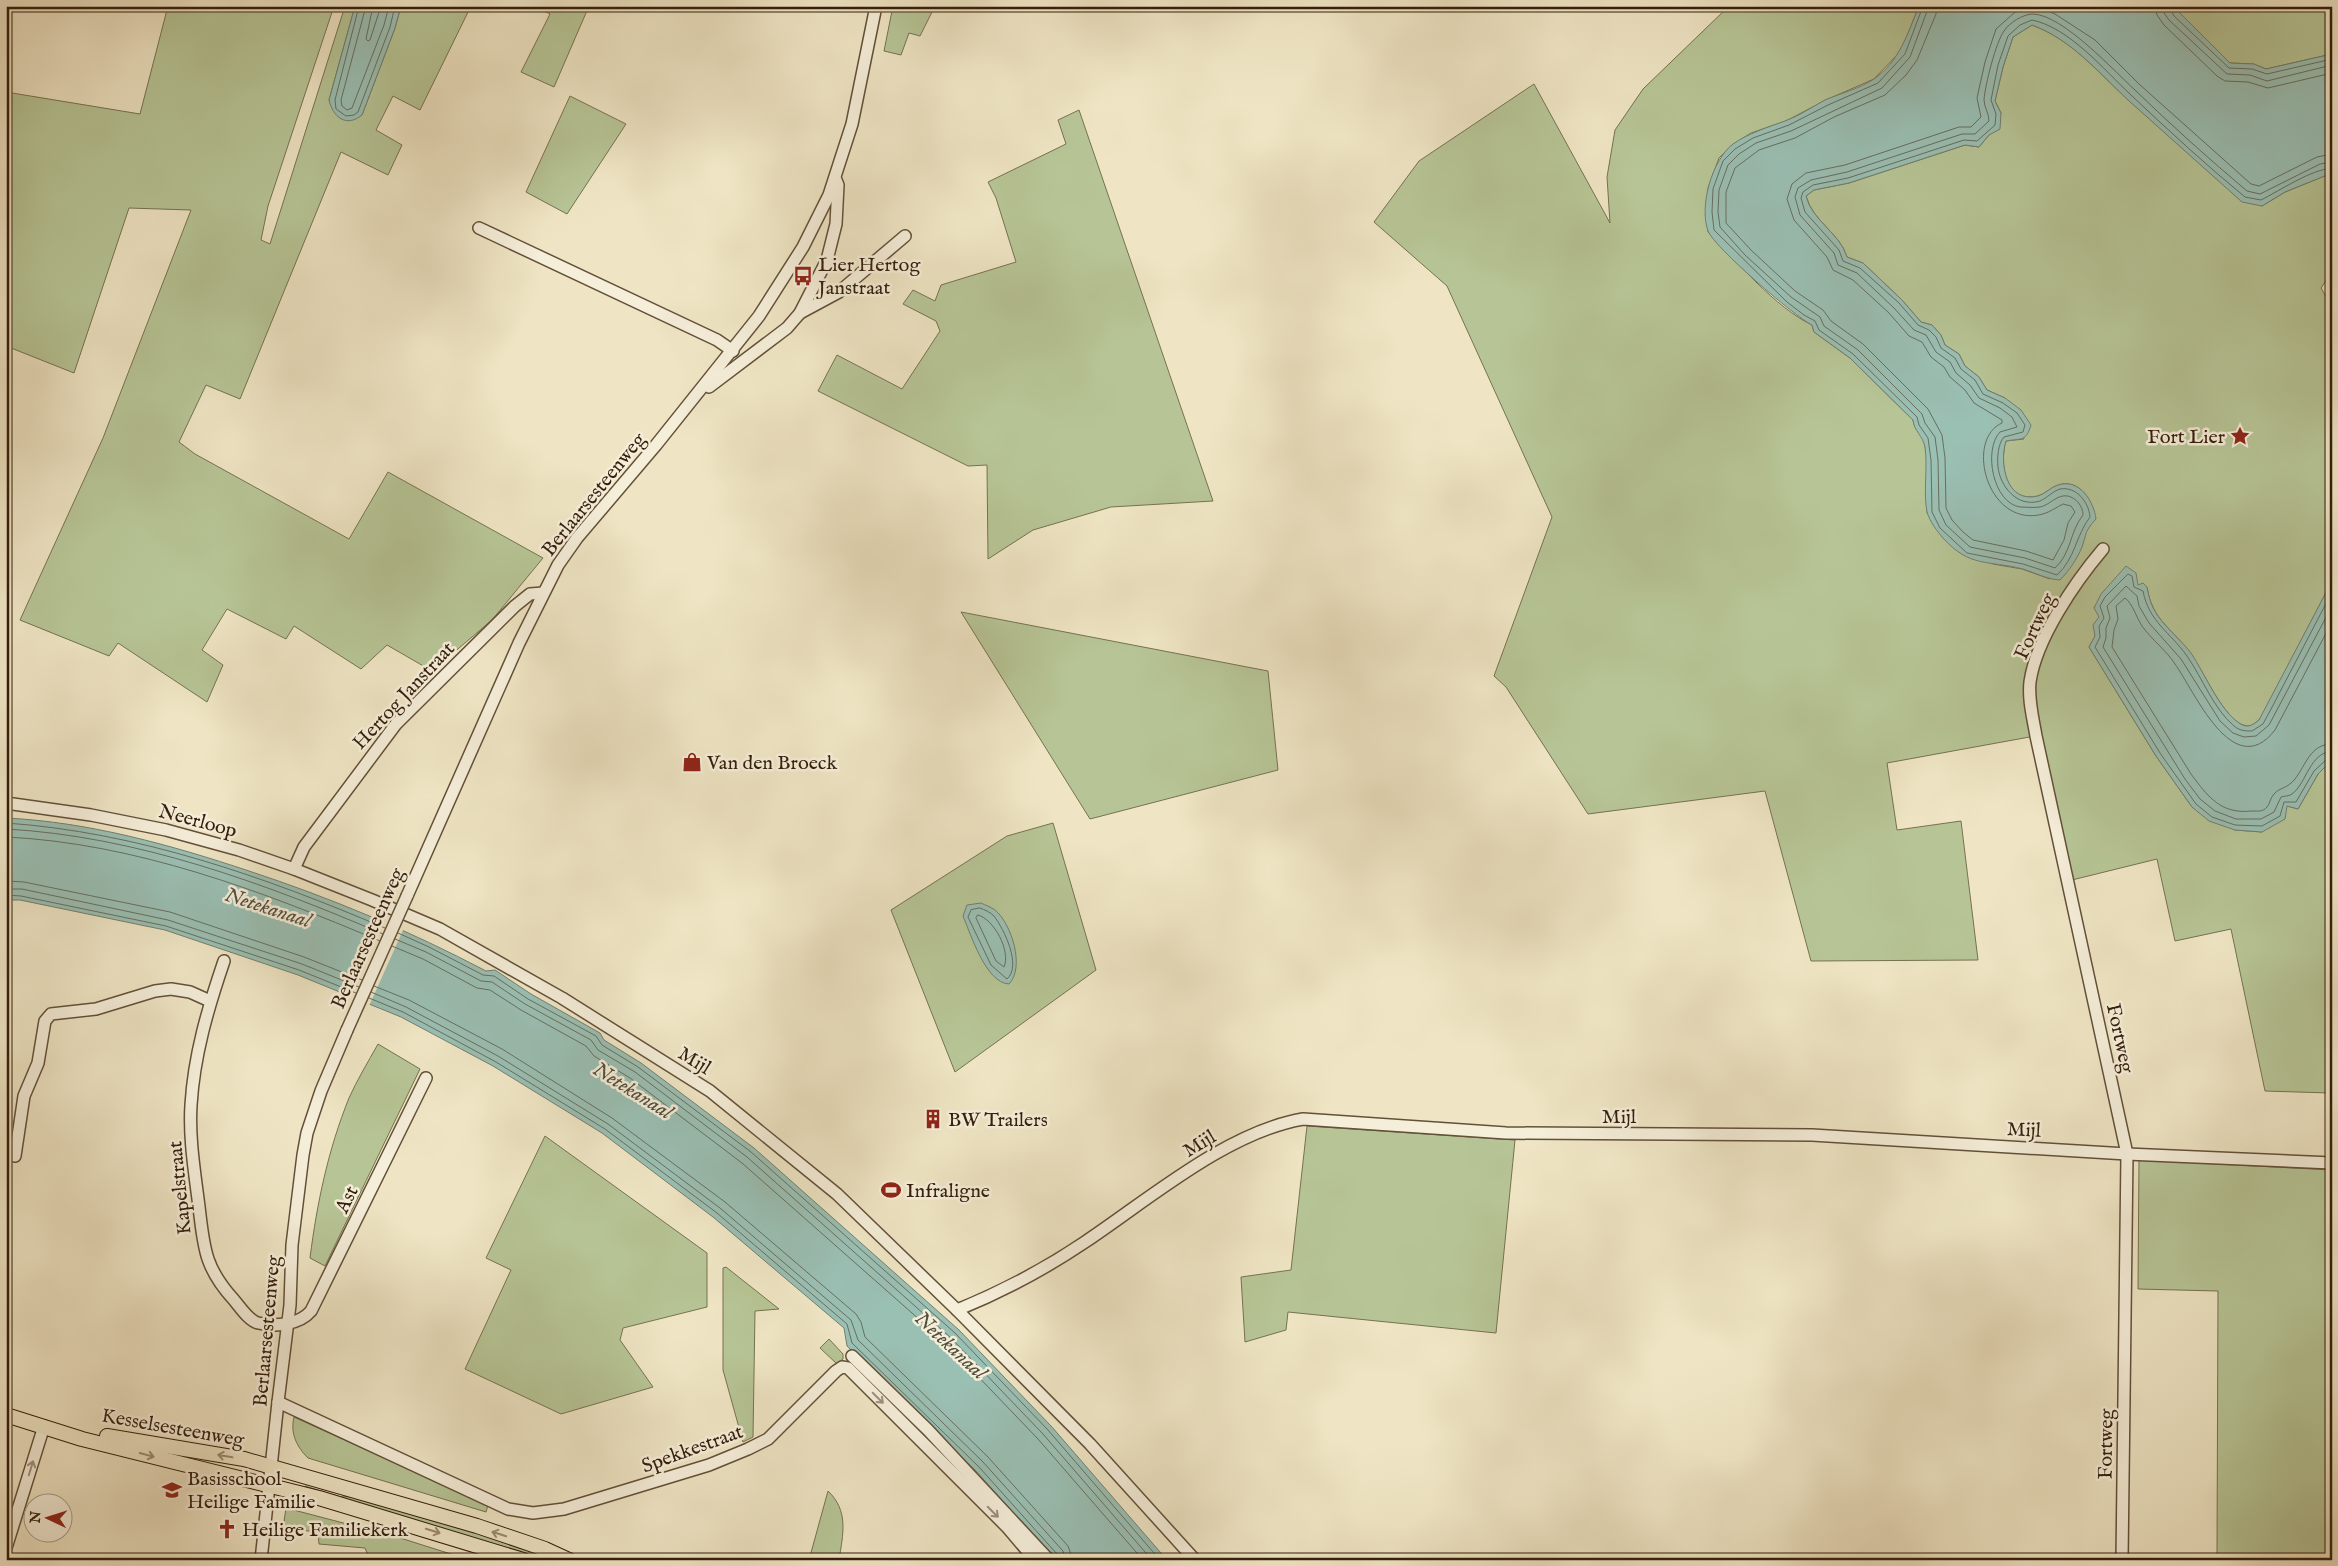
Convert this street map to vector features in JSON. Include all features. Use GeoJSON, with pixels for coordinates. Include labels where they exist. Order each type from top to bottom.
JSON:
{"type":"FeatureCollection","features":[{"type":"Feature","properties":{"kind":"main road","name":"Kesselsesteenweg"},"geometry":{"type":"LineString","coordinates":[[6,1415],[66,1432],[82,1439],[270,1485],[413,1525],[523,1560]]}},
{"type":"Feature","properties":{"kind":"main road","name":"Kesselsesteenweg"},"geometry":{"type":"LineString","coordinates":[[66,1432],[83,1432],[244,1459],[477,1526],[545,1549],[569,1560]]}},
{"type":"Feature","properties":{"kind":"street","name":"Berlaarsesteenweg"},"geometry":{"type":"LineString","coordinates":[[261,1560],[290,1305],[296,1206],[303,1155],[318,1098],[543,593],[558,564],[577,538],[733,350],[786,277],[816,221],[835,177],[852,124],[876,6]]}},
{"type":"Feature","properties":{"kind":"street","name":"Berlaarsesteenweg"},"geometry":{"type":"LineString","coordinates":[[694,399],[787,328],[800,313],[827,260],[836,224],[838,185],[835,177]]}},
{"type":"Feature","properties":{"kind":"street"},"geometry":{"type":"LineString","coordinates":[[479,228],[700,332],[733,350]]}},
{"type":"Feature","properties":{"kind":"street","name":"Berlaarsesteenweg"},"geometry":{"type":"LineString","coordinates":[[800,313],[839,292],[905,236]]}},
{"type":"Feature","properties":{"kind":"street","name":"Fortweg"},"geometry":{"type":"LineString","coordinates":[[2103,549],[2080,575],[2046,636],[2033,669],[2030,701],[2127,1154],[2122,1560]]}},
{"type":"Feature","properties":{"kind":"street","name":"Hertog Janstraat"},"geometry":{"type":"LineString","coordinates":[[294,869],[304,847],[396,724],[515,606],[530,594],[543,593]]}},
{"type":"Feature","properties":{"kind":"street","name":"Neerloop"},"geometry":{"type":"LineString","coordinates":[[6,803],[142,824],[239,850],[294,869],[372,900]]}},
{"type":"Feature","properties":{"kind":"street","name":"Mijl"},"geometry":{"type":"LineString","coordinates":[[372,900],[440,930],[562,998],[710,1091],[837,1194],[957,1310],[1090,1444],[1195,1560]]}},
{"type":"Feature","properties":{"kind":"street","name":"Kapelstraat"},"geometry":{"type":"LineString","coordinates":[[224,961],[210,1001],[194,1072],[191,1106],[192,1148],[207,1259],[219,1282],[255,1322],[266,1325],[287,1323]]}},
{"type":"Feature","properties":{"kind":"street"},"geometry":{"type":"LineString","coordinates":[[15,1156],[24,1096],[38,1063],[45,1021],[51,1014],[96,1009],[156,991],[171,989],[190,992],[210,1001]]}},
{"type":"Feature","properties":{"kind":"street","name":"Ast"},"geometry":{"type":"LineString","coordinates":[[287,1323],[306,1317],[312,1311],[426,1078]]}},
{"type":"Feature","properties":{"kind":"street","name":"Mijl"},"geometry":{"type":"LineString","coordinates":[[957,1310],[1063,1257],[1165,1186],[1230,1146],[1271,1128],[1303,1119],[1506,1133],[1804,1134],[2127,1154],[2332,1163]]}},
{"type":"Feature","properties":{"kind":"street"},"geometry":{"type":"LineString","coordinates":[[852,1356],[928,1430],[1049,1560]]}},
{"type":"Feature","properties":{"kind":"street","name":"Spekkestraat"},"geometry":{"type":"LineString","coordinates":[[278,1402],[508,1509],[533,1513],[574,1507],[709,1465],[748,1449],[768,1439],[836,1371],[842,1367],[848,1368],[1007,1527],[1036,1560]]}},
{"type":"Feature","properties":{"kind":"street"},"geometry":{"type":"LineString","coordinates":[[6,1548],[44,1426]]}},
{"type":"Feature","properties":{"kind":"green space"},"geometry":{"type":"Polygon","coordinates":[[[168,6],[334,6],[268,206],[261,240],[270,244],[345,6],[355,6],[329,100],[362,115],[395,28],[401,6],[471,6],[420,110],[393,96],[376,130],[402,145],[388,175],[341,152],[240,399],[206,385],[179,442],[195,454],[349,539],[388,472],[543,558],[492,620],[432,671],[387,645],[361,669],[294,626],[286,639],[227,609],[202,650],[223,665],[207,702],[118,643],[109,656],[20,620],[103,438],[191,210],[129,208],[74,373],[6,346],[6,92],[140,114],[168,6]]]}},
{"type":"Feature","properties":{"kind":"green space"},"geometry":{"type":"Polygon","coordinates":[[[534,6],[589,6],[554,87],[521,72],[550,14],[534,6]]]}},
{"type":"Feature","properties":{"kind":"green space"},"geometry":{"type":"Polygon","coordinates":[[[893,6],[935,6],[920,36],[909,33],[901,55],[884,51],[893,6]]]}},
{"type":"Feature","properties":{"kind":"green space"},"geometry":{"type":"Polygon","coordinates":[[[1729,6],[1919,6],[1901,51],[1874,79],[1826,100],[1786,121],[1751,133],[1732,145],[1719,158],[1708,188],[1708,232],[1771,296],[1798,317],[1812,325],[1814,332],[1850,358],[1913,420],[1923,438],[1926,450],[1927,513],[1993,564],[2022,569],[2050,579],[2082,546],[2086,530],[2095,519],[2088,499],[2079,488],[2073,485],[2058,485],[2038,496],[2027,497],[2018,494],[2012,488],[2004,470],[2003,460],[2006,441],[2024,439],[2005,398],[1987,390],[1979,377],[1965,366],[1959,354],[1945,345],[1941,335],[1932,325],[1921,322],[1902,300],[1863,263],[1847,257],[1839,241],[1814,213],[1806,196],[1814,190],[1849,183],[1965,145],[1979,147],[1989,135],[2001,113],[1995,101],[2003,67],[2013,37],[2032,25],[2073,48],[2144,113],[2262,206],[2285,192],[2332,173],[2332,272],[2321,288],[2332,307],[2332,581],[2266,709],[2259,720],[2251,726],[2236,721],[2223,707],[2190,653],[2158,616],[2153,608],[2147,587],[2094,607],[2100,617],[2095,636],[2089,647],[2156,756],[2192,807],[2235,830],[2262,832],[2287,806],[2298,809],[2318,774],[2332,760],[2332,1156],[2330,1156],[2330,1093],[2265,1091],[2231,929],[2175,941],[2157,859],[2072,880],[2035,736],[1887,763],[1897,830],[1961,821],[1978,960],[1811,961],[1765,791],[1588,814],[1506,687],[1494,676],[1552,517],[1447,286],[1374,222],[1419,161],[1534,84],[1610,223],[1607,177],[1615,130],[1643,89],[1729,6]]]}},
{"type":"Feature","properties":{"kind":"green space"},"geometry":{"type":"Polygon","coordinates":[[[2173,6],[2332,6],[2332,54],[2266,69],[2253,64],[2230,63],[2173,6]]]}},
{"type":"Feature","properties":{"kind":"green space"},"geometry":{"type":"Polygon","coordinates":[[[570,96],[626,124],[567,214],[526,192],[570,96]]]}},
{"type":"Feature","properties":{"kind":"green space"},"geometry":{"type":"Polygon","coordinates":[[[1079,110],[1213,501],[1111,507],[1033,530],[988,559],[987,465],[968,466],[818,391],[837,355],[902,389],[940,331],[936,321],[903,304],[913,290],[935,301],[941,285],[1016,262],[996,198],[988,182],[1066,144],[1058,120],[1079,110]]]}},
{"type":"Feature","properties":{"kind":"green space"},"geometry":{"type":"Polygon","coordinates":[[[961,612],[1268,671],[1278,770],[1090,819],[961,612]]]}},
{"type":"Feature","properties":{"kind":"green space"},"geometry":{"type":"Polygon","coordinates":[[[1053,823],[1096,970],[955,1072],[891,910],[1007,836],[1053,823]]]}},
{"type":"Feature","properties":{"kind":"green space"},"geometry":{"type":"Polygon","coordinates":[[[378,1044],[420,1069],[325,1266],[310,1258],[324,1177],[335,1137],[349,1098],[378,1044]]]}},
{"type":"Feature","properties":{"kind":"green space"},"geometry":{"type":"Polygon","coordinates":[[[1307,1126],[1515,1140],[1496,1333],[1288,1312],[1286,1330],[1245,1342],[1241,1277],[1291,1270],[1307,1126]]]}},
{"type":"Feature","properties":{"kind":"green space"},"geometry":{"type":"Polygon","coordinates":[[[545,1136],[707,1253],[707,1307],[623,1328],[620,1340],[653,1387],[561,1414],[465,1369],[511,1270],[486,1258],[545,1136]]]}},
{"type":"Feature","properties":{"kind":"green space"},"geometry":{"type":"Polygon","coordinates":[[[2139,1160],[2332,1170],[2332,1560],[2217,1560],[2218,1291],[2138,1289],[2139,1160]]]}},
{"type":"Feature","properties":{"kind":"green space"},"geometry":{"type":"Polygon","coordinates":[[[726,1267],[779,1309],[755,1311],[753,1437],[743,1442],[723,1370],[723,1268],[726,1267]]]}},
{"type":"Feature","properties":{"kind":"green space"},"geometry":{"type":"Polygon","coordinates":[[[829,1339],[843,1354],[843,1359],[837,1364],[820,1348],[829,1339]]]}},
{"type":"Feature","properties":{"kind":"green space"},"geometry":{"type":"Polygon","coordinates":[[[294,1417],[488,1505],[486,1512],[308,1458],[295,1440],[293,1429],[294,1417]]]}},
{"type":"Feature","properties":{"kind":"green space"},"geometry":{"type":"Polygon","coordinates":[[[305,1486],[341,1497],[359,1496],[479,1531],[558,1560],[534,1560],[304,1491],[305,1486]]]}},
{"type":"Feature","properties":{"kind":"green space"},"geometry":{"type":"Polygon","coordinates":[[[828,1491],[835,1499],[842,1515],[843,1532],[839,1560],[809,1560],[828,1491]]]}},
{"type":"Feature","properties":{"kind":"green space"},"geometry":{"type":"Polygon","coordinates":[[[286,1508],[397,1537],[470,1560],[370,1560],[365,1548],[319,1544],[318,1532],[283,1528],[286,1508]]]}},
{"type":"Feature","properties":{"kind":"water"},"geometry":{"type":"Polygon","coordinates":[[[355,6],[401,6],[395,28],[362,115],[351,121],[337,116],[329,100],[355,6]]]}},
{"type":"Feature","properties":{"kind":"water"},"geometry":{"type":"Polygon","coordinates":[[[1919,6],[2173,6],[2230,63],[2254,64],[2266,69],[2332,54],[2332,173],[2285,192],[2262,206],[2242,202],[2084,58],[2060,39],[2032,25],[2013,37],[2003,67],[1995,101],[2001,113],[2000,129],[1989,135],[1979,147],[1965,145],[1849,183],[1814,190],[1806,196],[1814,213],[1838,241],[1847,257],[1863,263],[1902,300],[1921,322],[1932,325],[1941,335],[1945,345],[1959,354],[1965,366],[1979,377],[1987,390],[2005,398],[2021,410],[2031,425],[2029,430],[2023,438],[2006,441],[2004,450],[2007,480],[2012,488],[2019,494],[2027,497],[2038,496],[2058,485],[2073,485],[2079,488],[2089,499],[2096,519],[2088,530],[2075,560],[2060,580],[2011,566],[1971,559],[1953,548],[1936,529],[1927,512],[1925,496],[1925,447],[1913,420],[1850,358],[1814,332],[1812,325],[1789,309],[1739,266],[1713,239],[1708,231],[1705,209],[1706,197],[1713,172],[1726,151],[1745,137],[1790,119],[1825,100],[1874,79],[1883,72],[1896,56],[1907,36],[1919,6]]]}},
{"type":"Feature","properties":{"kind":"water"},"geometry":{"type":"Polygon","coordinates":[[[2126,566],[2136,573],[2138,585],[2143,583],[2147,587],[2156,612],[2191,653],[2225,709],[2239,723],[2247,726],[2259,720],[2332,581],[2332,760],[2318,774],[2298,809],[2287,806],[2285,819],[2262,832],[2235,830],[2209,821],[2192,807],[2156,756],[2089,647],[2095,636],[2093,625],[2099,617],[2094,608],[2101,594],[2126,566]]]}},
{"type":"Feature","properties":{"kind":"water","name":"Netekanaal"},"geometry":{"type":"Polygon","coordinates":[[[6,818],[68,824],[129,836],[190,852],[280,881],[399,929],[486,971],[495,970],[531,994],[600,1033],[604,1040],[641,1063],[754,1148],[959,1330],[1052,1427],[1167,1560],[1056,1560],[975,1470],[847,1346],[844,1328],[713,1217],[602,1133],[493,1066],[401,1017],[298,975],[165,930],[20,900],[6,900],[6,818]]]}},
{"type":"Feature","properties":{"kind":"water"},"geometry":{"type":"Polygon","coordinates":[[[981,903],[993,909],[1001,917],[1011,935],[1016,957],[1016,968],[1014,977],[1009,984],[1001,982],[986,967],[963,916],[967,905],[981,903]]]}},
{"type":"Feature","properties":{"kind":"pier"},"geometry":{"type":"Polygon","coordinates":[[[384,919],[404,928],[369,1006],[349,998],[384,919]]]}},
{"type":"Feature","properties":{"kind":"place","name":"Lier Hertog Janstraat"},"geometry":{"type":"Point","coordinates":[803,276]}},
{"type":"Feature","properties":{"kind":"place","name":"Fort Lier"},"geometry":{"type":"Point","coordinates":[2240,436]}},
{"type":"Feature","properties":{"kind":"place","name":"Van den Broeck"},"geometry":{"type":"Point","coordinates":[692,762]}},
{"type":"Feature","properties":{"kind":"place","name":"BW Trailers"},"geometry":{"type":"Point","coordinates":[933,1119]}},
{"type":"Feature","properties":{"kind":"place","name":"Infraligne"},"geometry":{"type":"Point","coordinates":[891,1190]}},
{"type":"Feature","properties":{"kind":"place","name":"Basisschool Heilige Familie"},"geometry":{"type":"Point","coordinates":[172,1490]}},
{"type":"Feature","properties":{"kind":"place","name":"Heilige Familiekerk"},"geometry":{"type":"Point","coordinates":[227,1529]}}]}
